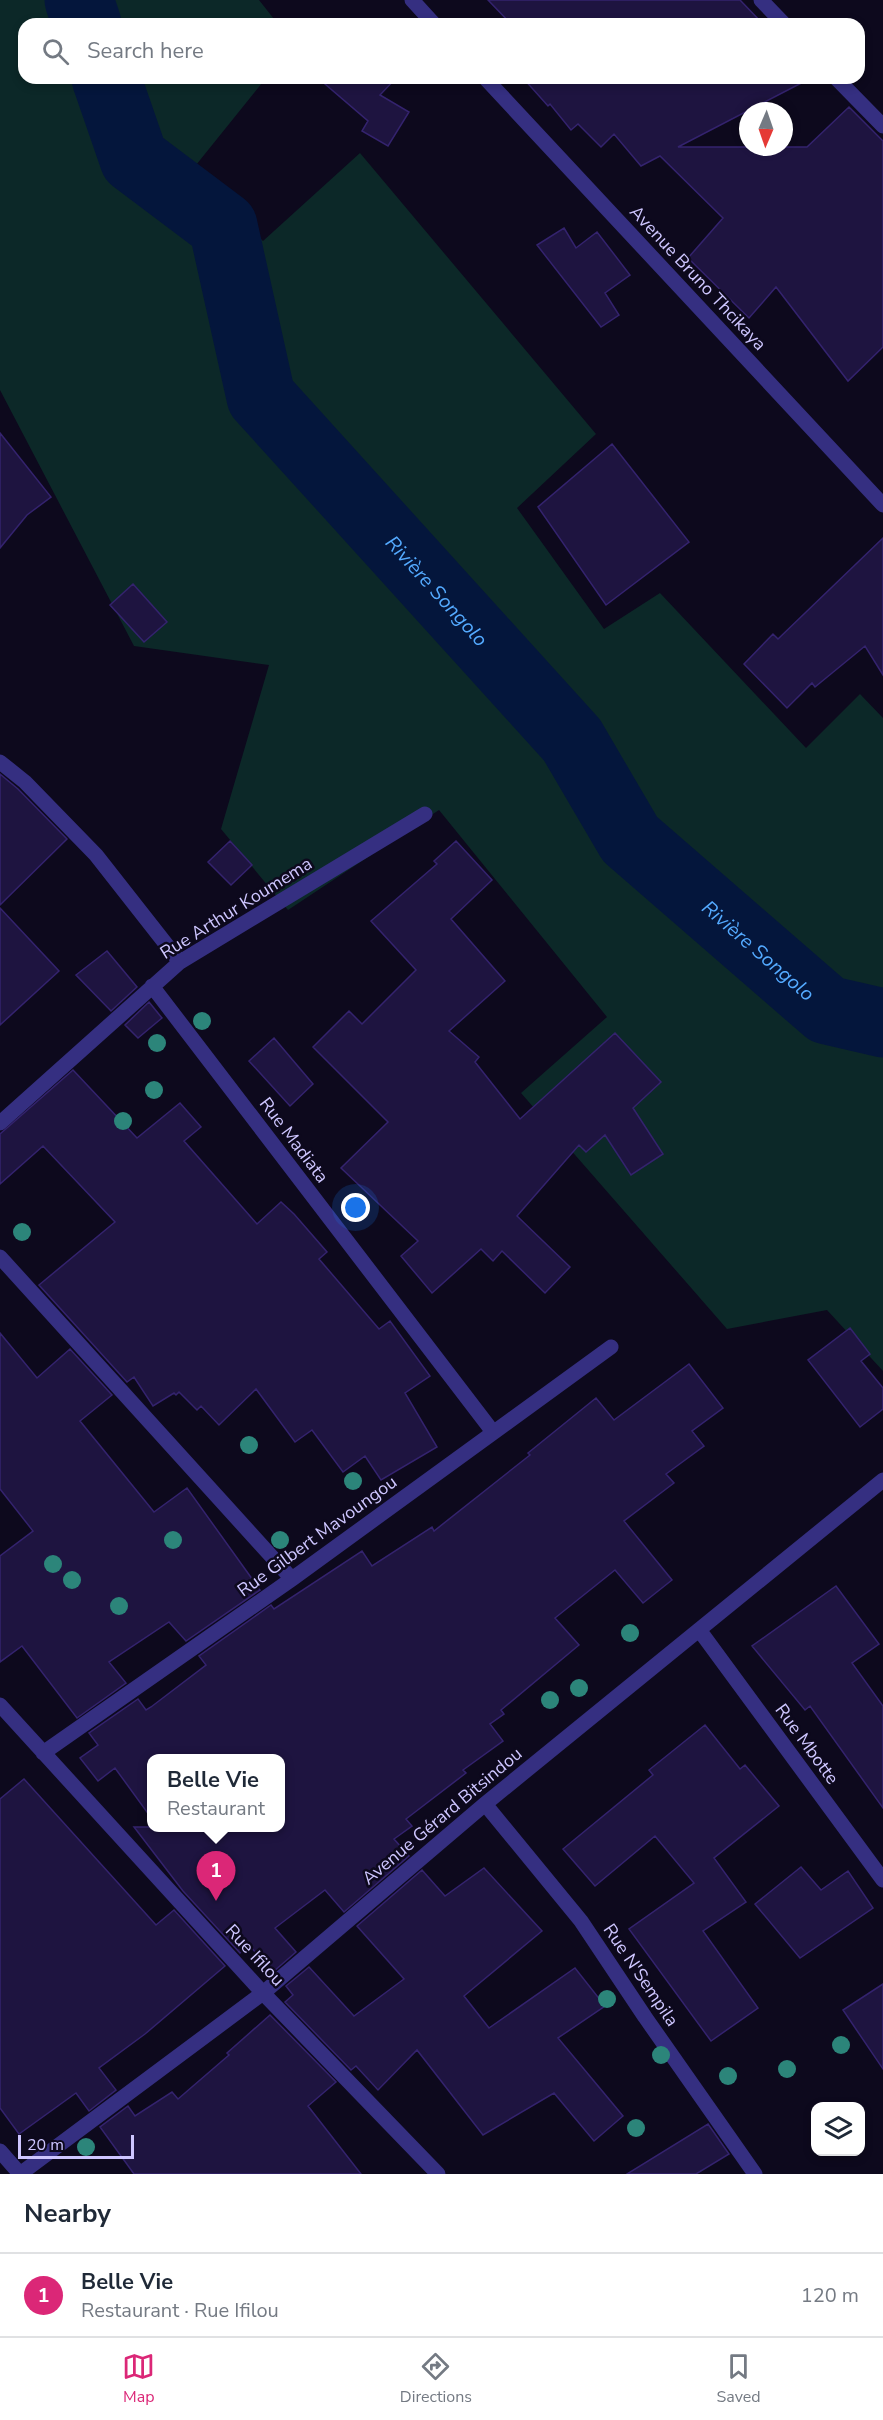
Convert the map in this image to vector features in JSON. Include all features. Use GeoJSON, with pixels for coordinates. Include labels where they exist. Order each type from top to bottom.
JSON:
{"type":"FeatureCollection","features":[{"type":"Feature","properties":{"kind":"street"},"geometry":{"type":"LineString","coordinates":[[412,0],[428,18]]}},
{"type":"Feature","properties":{"kind":"street"},"geometry":{"type":"LineString","coordinates":[[761,0],[778,18]]}},
{"type":"Feature","properties":{"kind":"street","name":"Avenue Bruno Thcikaya"},"geometry":{"type":"LineString","coordinates":[[491,84],[883,505]]}},
{"type":"Feature","properties":{"kind":"street"},"geometry":{"type":"LineString","coordinates":[[842,84],[883,126]]}},
{"type":"Feature","properties":{"kind":"street"},"geometry":{"type":"LineString","coordinates":[[0,762],[25,782],[96,855],[180,962]]}},
{"type":"Feature","properties":{"kind":"street","name":"Rue Arthur Koumema"},"geometry":{"type":"LineString","coordinates":[[0,1123],[180,962],[425,814]]}},
{"type":"Feature","properties":{"kind":"street","name":"Rue Madiata"},"geometry":{"type":"LineString","coordinates":[[152,986],[493,1432]]}},
{"type":"Feature","properties":{"kind":"street"},"geometry":{"type":"LineString","coordinates":[[0,1257],[292,1579]]}},
{"type":"Feature","properties":{"kind":"street","name":"Rue Gilbert Mavoungou"},"geometry":{"type":"LineString","coordinates":[[43,1753],[292,1579],[611,1347]]}},
{"type":"Feature","properties":{"kind":"street","name":"Avenue Gérard Bitsindou"},"geometry":{"type":"LineString","coordinates":[[20,2174],[263,1993],[485,1804],[883,1480]]}},
{"type":"Feature","properties":{"kind":"street","name":"Rue Mbotte"},"geometry":{"type":"LineString","coordinates":[[700,1631],[883,1880]]}},
{"type":"Feature","properties":{"kind":"street","name":"Rue Ifilou"},"geometry":{"type":"LineString","coordinates":[[0,1705],[263,1993],[438,2174]]}},
{"type":"Feature","properties":{"kind":"street","name":"Rue N'Sempila"},"geometry":{"type":"LineString","coordinates":[[485,1804],[581,1921],[755,2174]]}},
{"type":"Feature","properties":{"kind":"street"},"geometry":{"type":"LineString","coordinates":[[0,2151],[20,2174]]}},
{"type":"Feature","properties":{"kind":"green space"},"geometry":{"type":"Polygon","coordinates":[[[0,0],[259,0],[273,18],[18,18],[18,84],[261,84],[192,170],[263,241],[360,153],[596,434],[517,508],[604,629],[660,593],[806,748],[860,694],[883,718],[883,1371],[827,1310],[727,1329],[521,1093],[607,1017],[439,810],[288,910],[221,829],[269,665],[134,646],[0,390],[0,0]]]}},
{"type":"Feature","properties":{"kind":"building"},"geometry":{"type":"Polygon","coordinates":[[[488,0],[740,0],[757,18],[505,18],[488,0]]]}},
{"type":"Feature","properties":{"kind":"building"},"geometry":{"type":"Polygon","coordinates":[[[325,84],[390,84],[380,95],[409,112],[388,146],[362,131],[368,121],[325,84]]]}},
{"type":"Feature","properties":{"kind":"building"},"geometry":{"type":"Polygon","coordinates":[[[528,84],[799,84],[765,102],[739,102],[739,115],[678,147],[739,147],[739,156],[793,156],[793,147],[807,147],[849,107],[883,141],[883,347],[848,381],[776,287],[749,318],[688,258],[723,218],[660,156],[641,166],[614,134],[601,147],[578,124],[571,130],[550,104],[548,106],[528,84]]]}},
{"type":"Feature","properties":{"kind":"building"},"geometry":{"type":"Polygon","coordinates":[[[564,228],[576,248],[597,232],[630,275],[605,293],[619,315],[601,327],[537,245],[564,228]]]}},
{"type":"Feature","properties":{"kind":"building"},"geometry":{"type":"Polygon","coordinates":[[[0,433],[51,497],[27,515],[0,548],[0,433]]]}},
{"type":"Feature","properties":{"kind":"building"},"geometry":{"type":"Polygon","coordinates":[[[612,444],[689,542],[606,605],[538,507],[612,444]]]}},
{"type":"Feature","properties":{"kind":"building"},"geometry":{"type":"Polygon","coordinates":[[[883,538],[883,675],[865,646],[815,687],[812,683],[787,708],[744,664],[773,634],[778,639],[883,538]]]}},
{"type":"Feature","properties":{"kind":"building"},"geometry":{"type":"Polygon","coordinates":[[[133,584],[167,622],[144,642],[110,605],[133,584]]]}},
{"type":"Feature","properties":{"kind":"building"},"geometry":{"type":"Polygon","coordinates":[[[0,774],[67,839],[0,905],[0,774]]]}},
{"type":"Feature","properties":{"kind":"building"},"geometry":{"type":"Polygon","coordinates":[[[230,841],[252,865],[231,885],[208,862],[230,841]]]}},
{"type":"Feature","properties":{"kind":"building"},"geometry":{"type":"Polygon","coordinates":[[[456,841],[492,880],[451,919],[505,981],[449,1031],[479,1057],[475,1062],[520,1119],[615,1033],[661,1082],[633,1108],[663,1154],[631,1175],[605,1135],[586,1152],[579,1145],[517,1216],[570,1267],[545,1293],[502,1251],[493,1261],[481,1249],[432,1293],[401,1256],[418,1241],[341,1168],[388,1122],[313,1047],[349,1011],[362,1024],[416,970],[371,921],[437,864],[434,861],[456,841]]]}},
{"type":"Feature","properties":{"kind":"building"},"geometry":{"type":"Polygon","coordinates":[[[0,908],[59,971],[0,1025],[0,908]]]}},
{"type":"Feature","properties":{"kind":"building"},"geometry":{"type":"Polygon","coordinates":[[[107,951],[137,987],[111,1011],[76,975],[107,951]]]}},
{"type":"Feature","properties":{"kind":"building"},"geometry":{"type":"Polygon","coordinates":[[[149,1002],[162,1018],[138,1038],[125,1025],[149,1002]]]}},
{"type":"Feature","properties":{"kind":"building"},"geometry":{"type":"Polygon","coordinates":[[[274,1038],[313,1084],[290,1106],[249,1061],[274,1038]]]}},
{"type":"Feature","properties":{"kind":"building"},"geometry":{"type":"Polygon","coordinates":[[[73,1070],[137,1138],[180,1103],[201,1127],[184,1141],[257,1224],[281,1202],[294,1214],[327,1252],[319,1259],[379,1329],[390,1321],[430,1376],[405,1393],[437,1447],[381,1480],[365,1456],[343,1472],[312,1430],[295,1442],[256,1389],[219,1425],[201,1406],[197,1410],[179,1392],[153,1406],[134,1377],[127,1382],[39,1285],[115,1222],[43,1146],[0,1184],[0,1134],[73,1070]]]}},
{"type":"Feature","properties":{"kind":"building"},"geometry":{"type":"Polygon","coordinates":[[[850,1328],[870,1354],[861,1361],[883,1388],[883,1409],[860,1427],[808,1360],[850,1328]]]}},
{"type":"Feature","properties":{"kind":"building"},"geometry":{"type":"Polygon","coordinates":[[[0,1333],[37,1378],[70,1349],[112,1395],[80,1421],[154,1512],[187,1488],[260,1590],[186,1641],[169,1622],[109,1662],[126,1683],[77,1718],[22,1646],[0,1662],[0,1556],[33,1531],[0,1489],[0,1333]]]}},
{"type":"Feature","properties":{"kind":"building"},"geometry":{"type":"Polygon","coordinates":[[[689,1364],[723,1408],[692,1431],[704,1446],[666,1474],[674,1483],[624,1521],[672,1580],[643,1603],[615,1570],[555,1618],[579,1645],[501,1710],[504,1714],[490,1724],[503,1741],[463,1770],[466,1773],[406,1819],[412,1826],[394,1839],[409,1856],[344,1912],[325,1890],[275,1928],[296,1952],[273,1972],[249,1945],[240,1953],[183,1891],[134,1827],[147,1827],[147,1832],[285,1832],[285,1754],[147,1754],[147,1812],[115,1768],[98,1781],[80,1758],[98,1745],[89,1733],[138,1699],[146,1710],[151,1707],[206,1665],[199,1656],[271,1605],[274,1609],[362,1551],[372,1566],[432,1527],[434,1531],[530,1455],[528,1453],[596,1398],[614,1420],[689,1364]]]}},
{"type":"Feature","properties":{"kind":"building"},"geometry":{"type":"Polygon","coordinates":[[[836,1586],[879,1644],[852,1663],[883,1706],[883,1808],[810,1706],[805,1710],[752,1646],[836,1586]]]}},
{"type":"Feature","properties":{"kind":"building"},"geometry":{"type":"Polygon","coordinates":[[[705,1725],[740,1769],[745,1765],[779,1806],[714,1858],[746,1902],[703,1931],[758,2008],[711,2041],[629,1929],[694,1883],[655,1836],[595,1886],[563,1849],[653,1775],[649,1770],[705,1725]]]}},
{"type":"Feature","properties":{"kind":"building"},"geometry":{"type":"Polygon","coordinates":[[[24,1779],[156,1925],[174,1910],[225,1966],[145,2034],[99,2068],[116,2090],[89,2111],[76,2093],[19,2134],[0,2108],[0,1799],[24,1779]]]}},
{"type":"Feature","properties":{"kind":"building"},"geometry":{"type":"Polygon","coordinates":[[[801,1867],[821,1890],[848,1871],[873,1908],[800,1958],[755,1904],[801,1867]]]}},
{"type":"Feature","properties":{"kind":"building"},"geometry":{"type":"Polygon","coordinates":[[[484,1868],[542,1931],[464,1996],[489,2028],[575,1968],[605,2006],[558,2038],[623,2116],[594,2141],[554,2093],[483,2135],[417,2050],[378,2090],[356,2066],[351,2070],[285,2002],[293,1995],[286,1986],[309,1967],[354,2016],[404,1979],[357,1926],[422,1870],[445,1896],[484,1868]]]}},
{"type":"Feature","properties":{"kind":"building"},"geometry":{"type":"Polygon","coordinates":[[[883,1984],[883,2069],[843,2010],[883,1984]]]}},
{"type":"Feature","properties":{"kind":"building"},"geometry":{"type":"Polygon","coordinates":[[[270,2015],[336,2082],[308,2106],[361,2174],[134,2174],[100,2127],[128,2106],[135,2116],[172,2092],[178,2099],[229,2055],[227,2053],[270,2015]]]}},
{"type":"Feature","properties":{"kind":"building"},"geometry":{"type":"Polygon","coordinates":[[[708,2124],[729,2154],[696,2174],[627,2174],[708,2124]]]}},
{"type":"Feature","properties":{"kind":"waterway","name":"Rivière Songolo"},"geometry":{"type":"LineString","coordinates":[[79,0],[85,18]]}},
{"type":"Feature","properties":{"kind":"waterway","name":"Rivière Songolo"},"geometry":{"type":"LineString","coordinates":[[108,84],[134,159],[223,226],[261,397],[572,740],[630,839],[827,1010],[883,1023]]}},
{"type":"Feature","properties":{"kind":"place","name":"Belle Vie"},"geometry":{"type":"Point","coordinates":[216,1901]}}]}
